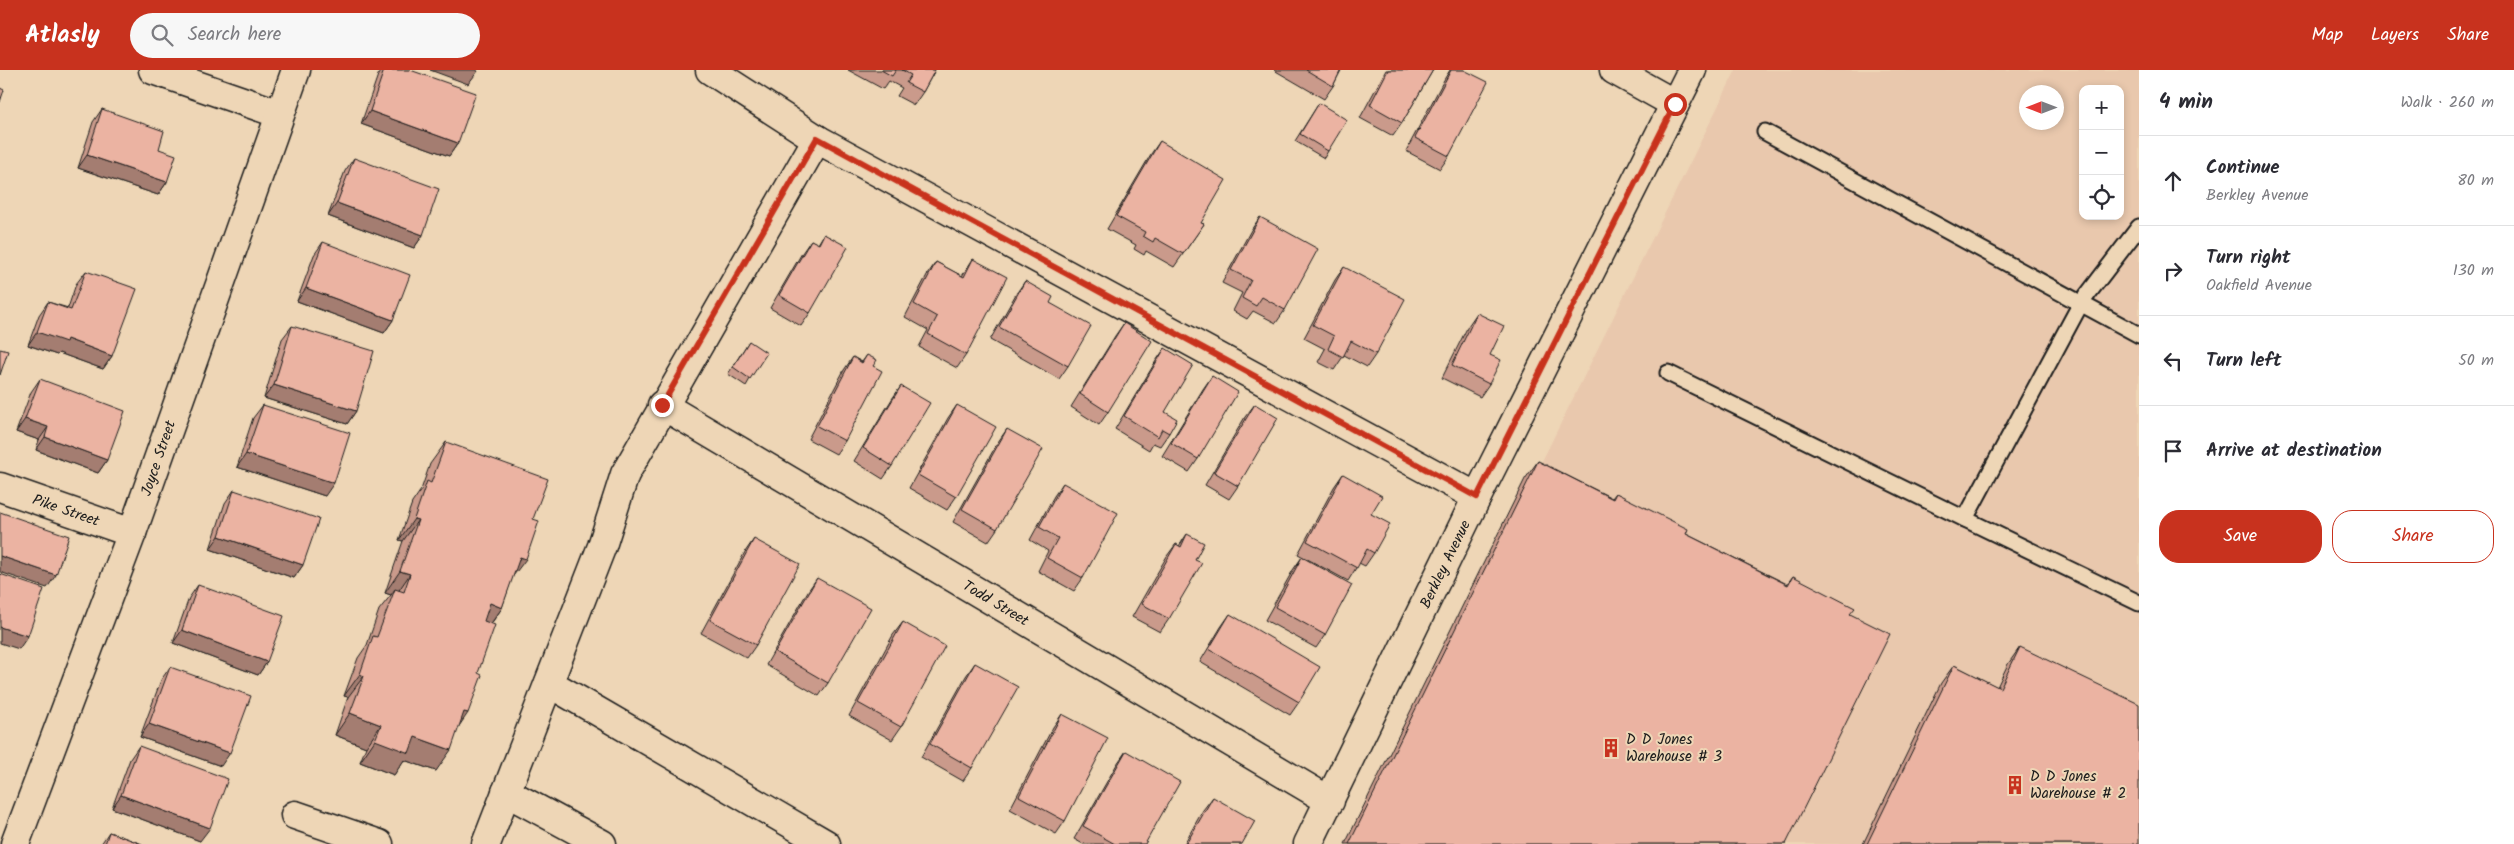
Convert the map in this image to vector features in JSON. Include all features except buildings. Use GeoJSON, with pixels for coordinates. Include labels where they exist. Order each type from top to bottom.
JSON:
{"type":"FeatureCollection","features":[{"type":"Feature","properties":{"kind":"street"},"geometry":{"type":"LineString","coordinates":[[153,70],[280,114]]}},
{"type":"Feature","properties":{"kind":"street","name":"Joyce Street"},"geometry":{"type":"LineString","coordinates":[[15,844],[132,533],[296,70]]}},
{"type":"Feature","properties":{"kind":"street"},"geometry":{"type":"LineString","coordinates":[[1614,70],[1675,104]]}},
{"type":"Feature","properties":{"kind":"street","name":"Berkley Avenue"},"geometry":{"type":"LineString","coordinates":[[1308,844],[1477,497],[1692,70]]}},
{"type":"Feature","properties":{"kind":"street"},"geometry":{"type":"LineString","coordinates":[[718,72],[817,138],[1477,497]]}},
{"type":"Feature","properties":{"kind":"street"},"geometry":{"type":"LineString","coordinates":[[486,844],[602,546],[625,474],[662,405],[817,138]]}},
{"type":"Feature","properties":{"kind":"street","name":"Todd Street"},"geometry":{"type":"LineString","coordinates":[[662,405],[1330,801]]}},
{"type":"Feature","properties":{"kind":"street","name":"Pike Street"},"geometry":{"type":"LineString","coordinates":[[0,488],[132,533]]}},
{"type":"Feature","properties":{"kind":"street"},"geometry":{"type":"LineString","coordinates":[[549,683],[826,844]]}},
{"type":"Feature","properties":{"kind":"street"},"geometry":{"type":"LineString","coordinates":[[506,792],[602,844]]}},
{"type":"Feature","properties":{"kind":"street"},"geometry":{"type":"LineString","coordinates":[[295,814],[379,844]]}},
{"type":"Feature","properties":{"kind":"lane"},"geometry":{"type":"LineString","coordinates":[[1765,132],[2139,336]]}},
{"type":"Feature","properties":{"kind":"lane"},"geometry":{"type":"LineString","coordinates":[[1965,519],[2080,303],[2139,227]]}},
{"type":"Feature","properties":{"kind":"lane"},"geometry":{"type":"LineString","coordinates":[[1668,373],[2139,603]]}},
{"type":"Feature","properties":{"kind":"shaded area"},"geometry":{"type":"Polygon","coordinates":[[[1736,70],[2139,70],[2139,844],[1352,844],[1736,70]]]}},
{"type":"Feature","properties":{"kind":"place","name":"D D Jones Warehouse # 3"},"geometry":{"type":"Point","coordinates":[1611,748]}},
{"type":"Feature","properties":{"kind":"place","name":"D D Jones Warehouse # 2"},"geometry":{"type":"Point","coordinates":[2015,785]}},
{"type":"Feature","properties":{"kind":"route"},"geometry":{"type":"LineString","coordinates":[[662,405],[817,138],[1273,388],[1477,497],[1675,104]]}}]}
